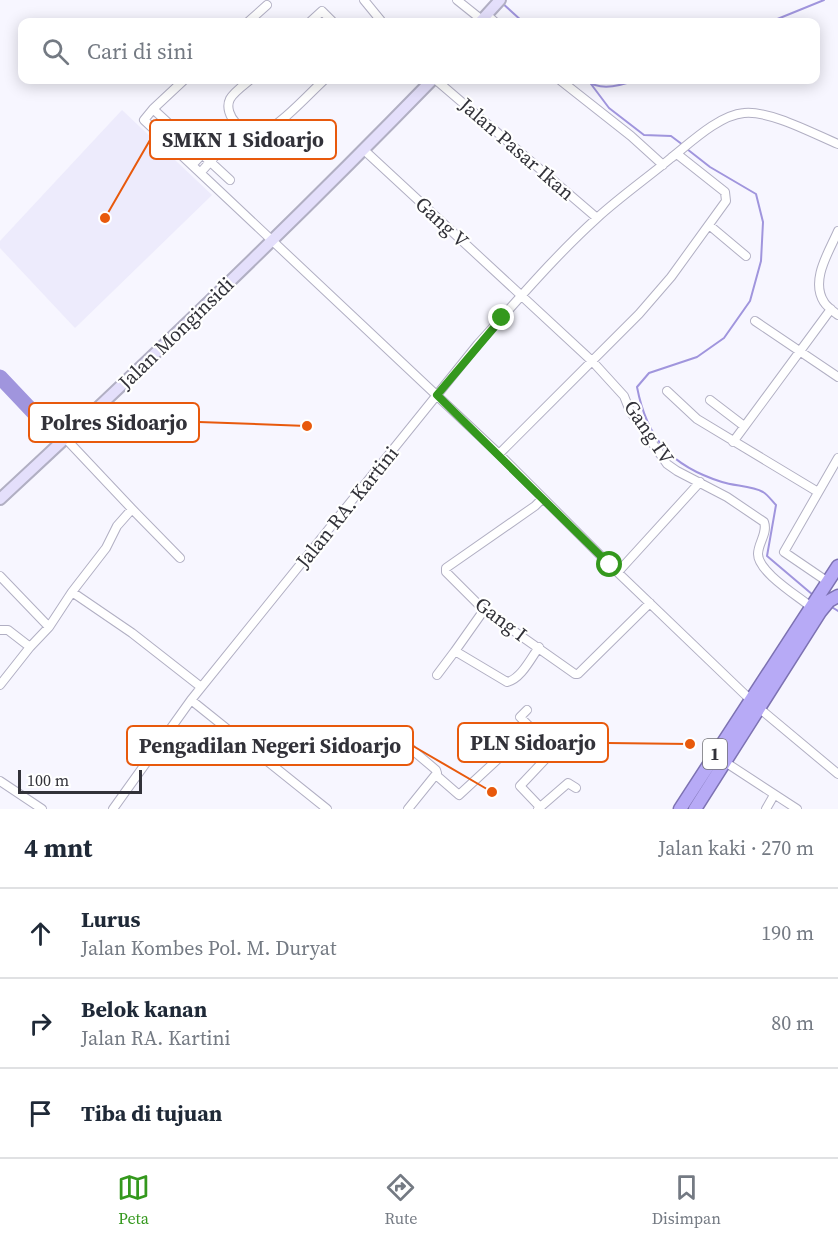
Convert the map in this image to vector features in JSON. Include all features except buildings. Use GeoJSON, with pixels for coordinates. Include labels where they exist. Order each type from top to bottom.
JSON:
{"type":"FeatureCollection","features":[{"type":"Feature","properties":{"kind":"highway","name":"1"},"geometry":{"type":"LineString","coordinates":[[680,809],[755,703],[838,566]]}},
{"type":"Feature","properties":{"kind":"highway","name":"1"},"geometry":{"type":"LineString","coordinates":[[819,599],[829,601],[838,596]]}},
{"type":"Feature","properties":{"kind":"highway","name":"1"},"geometry":{"type":"LineString","coordinates":[[695,809],[725,762],[755,703]]}},
{"type":"Feature","properties":{"kind":"main road"},"geometry":{"type":"LineString","coordinates":[[487,18],[500,0]]}},
{"type":"Feature","properties":{"kind":"main road","name":"Jalan Monginsidi"},"geometry":{"type":"LineString","coordinates":[[0,499],[190,321],[430,84]]}},
{"type":"Feature","properties":{"kind":"street"},"geometry":{"type":"LineString","coordinates":[[364,0],[379,18]]}},
{"type":"Feature","properties":{"kind":"street"},"geometry":{"type":"LineString","coordinates":[[458,0],[485,18]]}},
{"type":"Feature","properties":{"kind":"street"},"geometry":{"type":"LineString","coordinates":[[252,18],[267,5]]}},
{"type":"Feature","properties":{"kind":"street"},"geometry":{"type":"LineString","coordinates":[[314,18],[322,11],[329,18]]}},
{"type":"Feature","properties":{"kind":"street"},"geometry":{"type":"LineString","coordinates":[[180,84],[144,120],[499,454],[755,703],[838,774]]}},
{"type":"Feature","properties":{"kind":"street"},"geometry":{"type":"LineString","coordinates":[[193,164],[231,124],[229,107],[231,98],[246,84]]}},
{"type":"Feature","properties":{"kind":"street"},"geometry":{"type":"LineString","coordinates":[[232,118],[243,131],[256,134],[273,128],[320,84]]}},
{"type":"Feature","properties":{"kind":"street","name":"Jalan Pasar Ikan"},"geometry":{"type":"LineString","coordinates":[[439,84],[597,218]]}},
{"type":"Feature","properties":{"kind":"street"},"geometry":{"type":"LineString","coordinates":[[565,84],[631,136],[663,165]]}},
{"type":"Feature","properties":{"kind":"street"},"geometry":{"type":"LineString","coordinates":[[153,109],[230,180]]}},
{"type":"Feature","properties":{"kind":"street","name":"Jalan RA. Kartini"},"geometry":{"type":"LineString","coordinates":[[113,809],[201,687],[478,344],[521,295],[597,218],[692,140],[729,117],[744,112],[782,120],[838,144]]}},
{"type":"Feature","properties":{"kind":"street"},"geometry":{"type":"LineString","coordinates":[[201,172],[225,145],[243,131]]}},
{"type":"Feature","properties":{"kind":"street","name":"Gang V"},"geometry":{"type":"LineString","coordinates":[[363,150],[521,295]]}},
{"type":"Feature","properties":{"kind":"street"},"geometry":{"type":"LineString","coordinates":[[499,454],[593,362],[671,278],[726,201],[727,195],[678,152]]}},
{"type":"Feature","properties":{"kind":"street"},"geometry":{"type":"LineString","coordinates":[[709,225],[746,256]]}},
{"type":"Feature","properties":{"kind":"street"},"geometry":{"type":"LineString","coordinates":[[838,231],[820,271],[820,293],[824,303],[838,315]]}},
{"type":"Feature","properties":{"kind":"street","name":"Gang IV"},"geometry":{"type":"LineString","coordinates":[[521,295],[593,362],[624,396],[630,411],[667,464],[727,497],[764,522],[766,528],[758,553],[759,559],[773,578],[819,599]]}},
{"type":"Feature","properties":{"kind":"street"},"geometry":{"type":"LineString","coordinates":[[733,442],[831,309]]}},
{"type":"Feature","properties":{"kind":"street"},"geometry":{"type":"LineString","coordinates":[[755,321],[838,377]]}},
{"type":"Feature","properties":{"kind":"street"},"geometry":{"type":"LineString","coordinates":[[667,391],[697,419],[818,492]]}},
{"type":"Feature","properties":{"kind":"street"},"geometry":{"type":"LineString","coordinates":[[710,400],[744,426]]}},
{"type":"Feature","properties":{"kind":"street"},"geometry":{"type":"LineString","coordinates":[[66,438],[180,558]]}},
{"type":"Feature","properties":{"kind":"street"},"geometry":{"type":"LineString","coordinates":[[819,599],[784,552],[838,458]]}},
{"type":"Feature","properties":{"kind":"street"},"geometry":{"type":"LineString","coordinates":[[618,572],[700,482]]}},
{"type":"Feature","properties":{"kind":"street","name":"Gang I"},"geometry":{"type":"LineString","coordinates":[[543,498],[447,568],[446,572],[484,610],[575,674],[578,674],[650,603]]}},
{"type":"Feature","properties":{"kind":"street"},"geometry":{"type":"LineString","coordinates":[[2,679],[49,627],[72,592],[106,548],[117,526],[132,509]]}},
{"type":"Feature","properties":{"kind":"street"},"geometry":{"type":"LineString","coordinates":[[0,576],[49,627]]}},
{"type":"Feature","properties":{"kind":"street"},"geometry":{"type":"LineString","coordinates":[[72,592],[132,633],[201,687]]}},
{"type":"Feature","properties":{"kind":"street"},"geometry":{"type":"LineString","coordinates":[[437,675],[484,610]]}},
{"type":"Feature","properties":{"kind":"street"},"geometry":{"type":"LineString","coordinates":[[0,630],[8,630],[30,647]]}},
{"type":"Feature","properties":{"kind":"street"},"geometry":{"type":"LineString","coordinates":[[455,651],[507,682],[512,681],[518,675],[539,647]]}},
{"type":"Feature","properties":{"kind":"street"},"geometry":{"type":"LineString","coordinates":[[191,700],[327,809]]}},
{"type":"Feature","properties":{"kind":"street"},"geometry":{"type":"LineString","coordinates":[[390,731],[436,770],[436,775],[459,795],[532,726],[520,717],[527,710]]}},
{"type":"Feature","properties":{"kind":"street"},"geometry":{"type":"LineString","coordinates":[[524,735],[547,758]]}},
{"type":"Feature","properties":{"kind":"street"},"geometry":{"type":"LineString","coordinates":[[555,750],[520,786],[539,808],[568,783],[576,788]]}},
{"type":"Feature","properties":{"kind":"street"},"geometry":{"type":"LineString","coordinates":[[725,762],[797,809]]}},
{"type":"Feature","properties":{"kind":"street"},"geometry":{"type":"LineString","coordinates":[[408,809],[436,775]]}},
{"type":"Feature","properties":{"kind":"street"},"geometry":{"type":"LineString","coordinates":[[0,781],[42,809]]}},
{"type":"Feature","properties":{"kind":"street"},"geometry":{"type":"LineString","coordinates":[[766,809],[774,795]]}},
{"type":"Feature","properties":{"kind":"shaded area"},"geometry":{"type":"Polygon","coordinates":[[[122,110],[212,195],[75,328],[0,248],[0,241],[122,110]]]}},
{"type":"Feature","properties":{"kind":"waterway"},"geometry":{"type":"LineString","coordinates":[[780,18],[824,0]]}},
{"type":"Feature","properties":{"kind":"waterway"},"geometry":{"type":"LineString","coordinates":[[501,2],[519,18]]}},
{"type":"Feature","properties":{"kind":"waterway"},"geometry":{"type":"LineString","coordinates":[[591,84],[609,108],[644,135],[671,136],[683,145]]}},
{"type":"Feature","properties":{"kind":"waterway"},"geometry":{"type":"LineString","coordinates":[[594,84],[603,86],[623,84]]}},
{"type":"Feature","properties":{"kind":"waterway"},"geometry":{"type":"LineString","coordinates":[[687,149],[710,167],[756,194],[763,222],[761,261],[750,301],[724,338],[697,357],[649,373],[637,387],[641,405],[655,436],[675,459],[704,475],[759,490],[770,498],[776,505],[767,556],[813,595]]}},
{"type":"Feature","properties":{"kind":"waterway"},"geometry":{"type":"LineString","coordinates":[[0,377],[53,433]]}},
{"type":"Feature","properties":{"kind":"waterway"},"geometry":{"type":"LineString","coordinates":[[830,606],[838,611]]}},
{"type":"Feature","properties":{"kind":"place","name":"SMKN 1 Sidoarjo"},"geometry":{"type":"Point","coordinates":[105,218]}},
{"type":"Feature","properties":{"kind":"place","name":"Polres Sidoarjo"},"geometry":{"type":"Point","coordinates":[307,426]}},
{"type":"Feature","properties":{"kind":"place","name":"PLN Sidoarjo"},"geometry":{"type":"Point","coordinates":[690,744]}},
{"type":"Feature","properties":{"kind":"place","name":"Pengadilan Negeri Sidoarjo"},"geometry":{"type":"Point","coordinates":[492,792]}},
{"type":"Feature","properties":{"kind":"route"},"geometry":{"type":"LineString","coordinates":[[502,318],[437,395],[610,565]]}}]}
